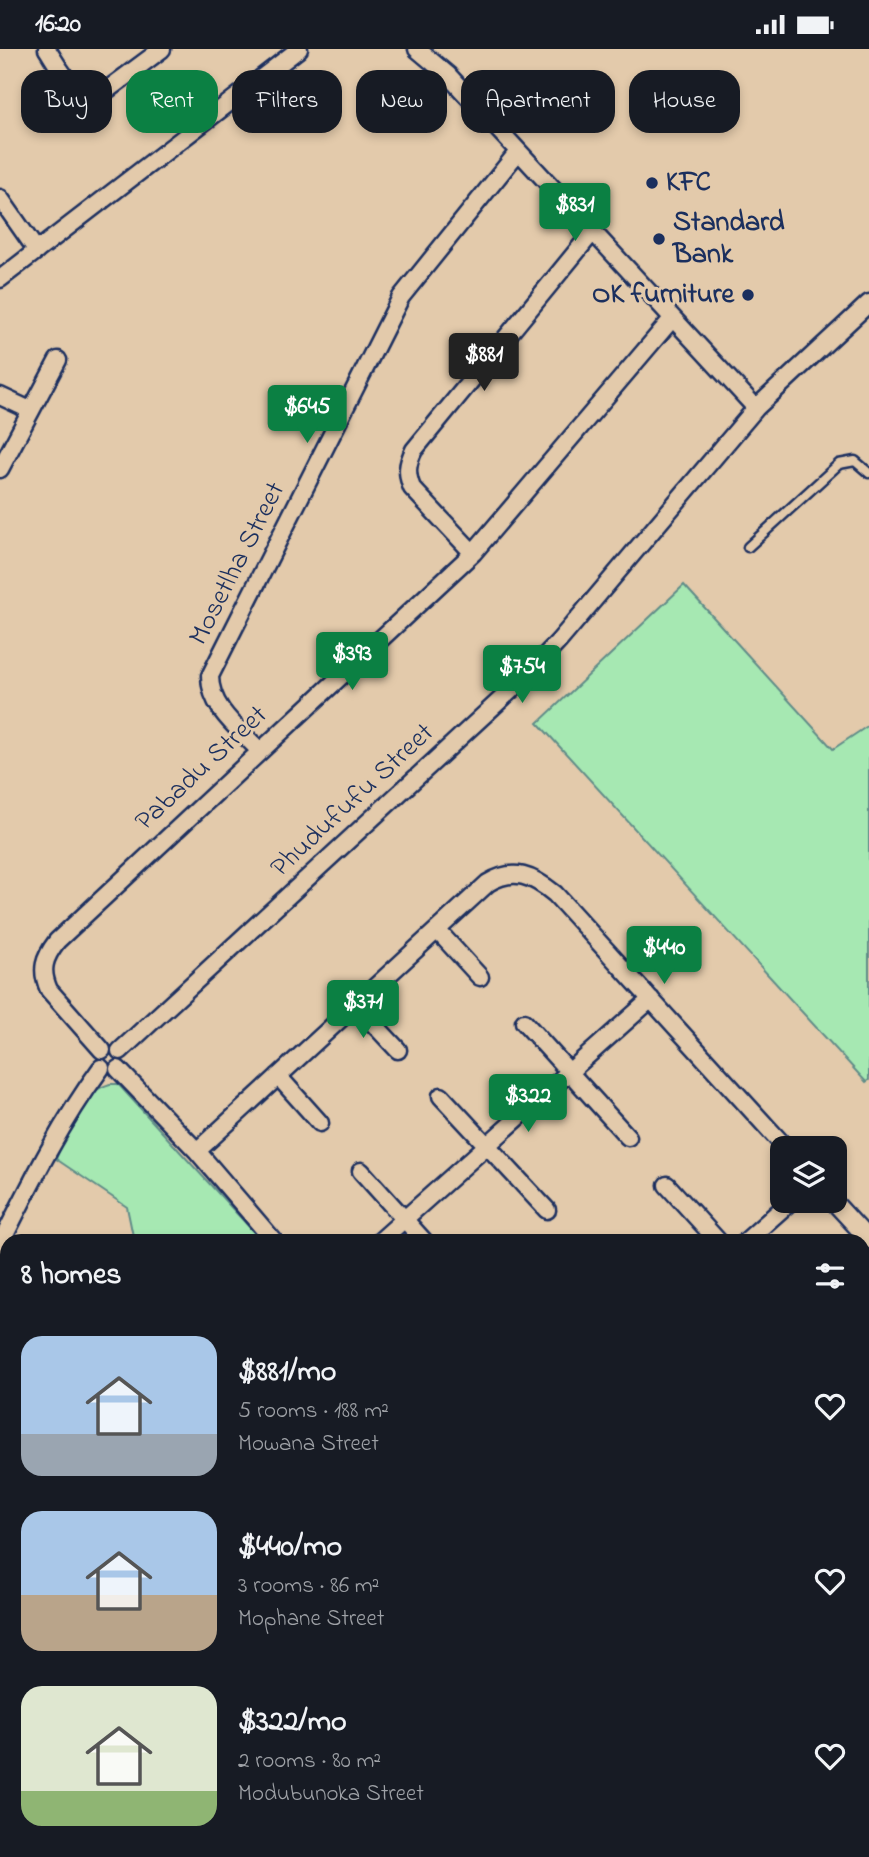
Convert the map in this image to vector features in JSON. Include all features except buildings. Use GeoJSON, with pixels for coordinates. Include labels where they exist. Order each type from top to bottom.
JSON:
{"type":"FeatureCollection","features":[{"type":"Feature","properties":{"kind":"street"},"geometry":{"type":"LineString","coordinates":[[47,49],[75,88],[82,93],[99,96],[162,49]]}},
{"type":"Feature","properties":{"kind":"street"},"geometry":{"type":"LineString","coordinates":[[0,279],[299,49]]}},
{"type":"Feature","properties":{"kind":"street"},"geometry":{"type":"LineString","coordinates":[[417,49],[435,55],[517,153],[756,408]]}},
{"type":"Feature","properties":{"kind":"street","name":"Mosetlha Street"},"geometry":{"type":"LineString","coordinates":[[259,750],[220,709],[210,687],[211,675],[401,297],[517,153]]}},
{"type":"Feature","properties":{"kind":"street"},"geometry":{"type":"LineString","coordinates":[[0,198],[37,251]]}},
{"type":"Feature","properties":{"kind":"street"},"geometry":{"type":"LineString","coordinates":[[473,552],[412,488],[407,475],[408,462],[414,450],[591,234]]}},
{"type":"Feature","properties":{"kind":"street","name":"Phudufufu Street"},"geometry":{"type":"LineString","coordinates":[[120,1051],[522,680],[559,641],[756,408],[869,303]]}},
{"type":"Feature","properties":{"kind":"street","name":"Pabadu Street"},"geometry":{"type":"LineString","coordinates":[[102,1050],[49,990],[44,978],[47,954],[259,750],[350,669],[473,552],[671,320]]}},
{"type":"Feature","properties":{"kind":"street"},"geometry":{"type":"LineString","coordinates":[[0,469],[58,360]]}},
{"type":"Feature","properties":{"kind":"street"},"geometry":{"type":"LineString","coordinates":[[0,396],[30,410]]}},
{"type":"Feature","properties":{"kind":"street"},"geometry":{"type":"LineString","coordinates":[[197,1151],[488,883],[514,873],[536,880],[555,894],[775,1136]]}},
{"type":"Feature","properties":{"kind":"street"},"geometry":{"type":"LineString","coordinates":[[437,930],[480,977]]}},
{"type":"Feature","properties":{"kind":"street"},"geometry":{"type":"LineString","coordinates":[[388,1234],[651,999]]}},
{"type":"Feature","properties":{"kind":"street"},"geometry":{"type":"LineString","coordinates":[[356,1005],[398,1050]]}},
{"type":"Feature","properties":{"kind":"street"},"geometry":{"type":"LineString","coordinates":[[524,1022],[628,1137]]}},
{"type":"Feature","properties":{"kind":"street"},"geometry":{"type":"LineString","coordinates":[[113,1047],[120,1051],[123,1059],[118,1069],[109,1072],[101,1068],[98,1061],[102,1050],[113,1047]]}},
{"type":"Feature","properties":{"kind":"street"},"geometry":{"type":"LineString","coordinates":[[5,1234],[50,1144],[78,1098],[101,1068]]}},
{"type":"Feature","properties":{"kind":"street"},"geometry":{"type":"LineString","coordinates":[[118,1069],[197,1151],[268,1234]]}},
{"type":"Feature","properties":{"kind":"street"},"geometry":{"type":"LineString","coordinates":[[278,1076],[320,1123]]}},
{"type":"Feature","properties":{"kind":"street"},"geometry":{"type":"LineString","coordinates":[[442,1096],[547,1210]]}},
{"type":"Feature","properties":{"kind":"street"},"geometry":{"type":"LineString","coordinates":[[361,1171],[418,1234]]}},
{"type":"Feature","properties":{"kind":"street"},"geometry":{"type":"LineString","coordinates":[[667,1185],[712,1234]]}},
{"type":"Feature","properties":{"kind":"street"},"geometry":{"type":"LineString","coordinates":[[754,1234],[778,1213]]}},
{"type":"Feature","properties":{"kind":"street"},"geometry":{"type":"LineString","coordinates":[[844,1213],[863,1234]]}},
{"type":"Feature","properties":{"kind":"lane"},"geometry":{"type":"LineString","coordinates":[[748,547],[839,464],[855,461],[869,474]]}},
{"type":"Feature","properties":{"kind":"green space"},"geometry":{"type":"Polygon","coordinates":[[[684,585],[833,749],[869,725],[869,1080],[866,1082],[538,723],[684,585]]]}},
{"type":"Feature","properties":{"kind":"green space"},"geometry":{"type":"Polygon","coordinates":[[[118,1084],[256,1234],[133,1234],[127,1207],[56,1159],[69,1125],[81,1104],[98,1089],[118,1084]]]}},
{"type":"Feature","properties":{"kind":"place","name":"KFC"},"geometry":{"type":"Point","coordinates":[652,183]}},
{"type":"Feature","properties":{"kind":"place","name":"Standard Bank"},"geometry":{"type":"Point","coordinates":[659,239]}},
{"type":"Feature","properties":{"kind":"place","name":"OK furniture"},"geometry":{"type":"Point","coordinates":[748,295]}}]}
